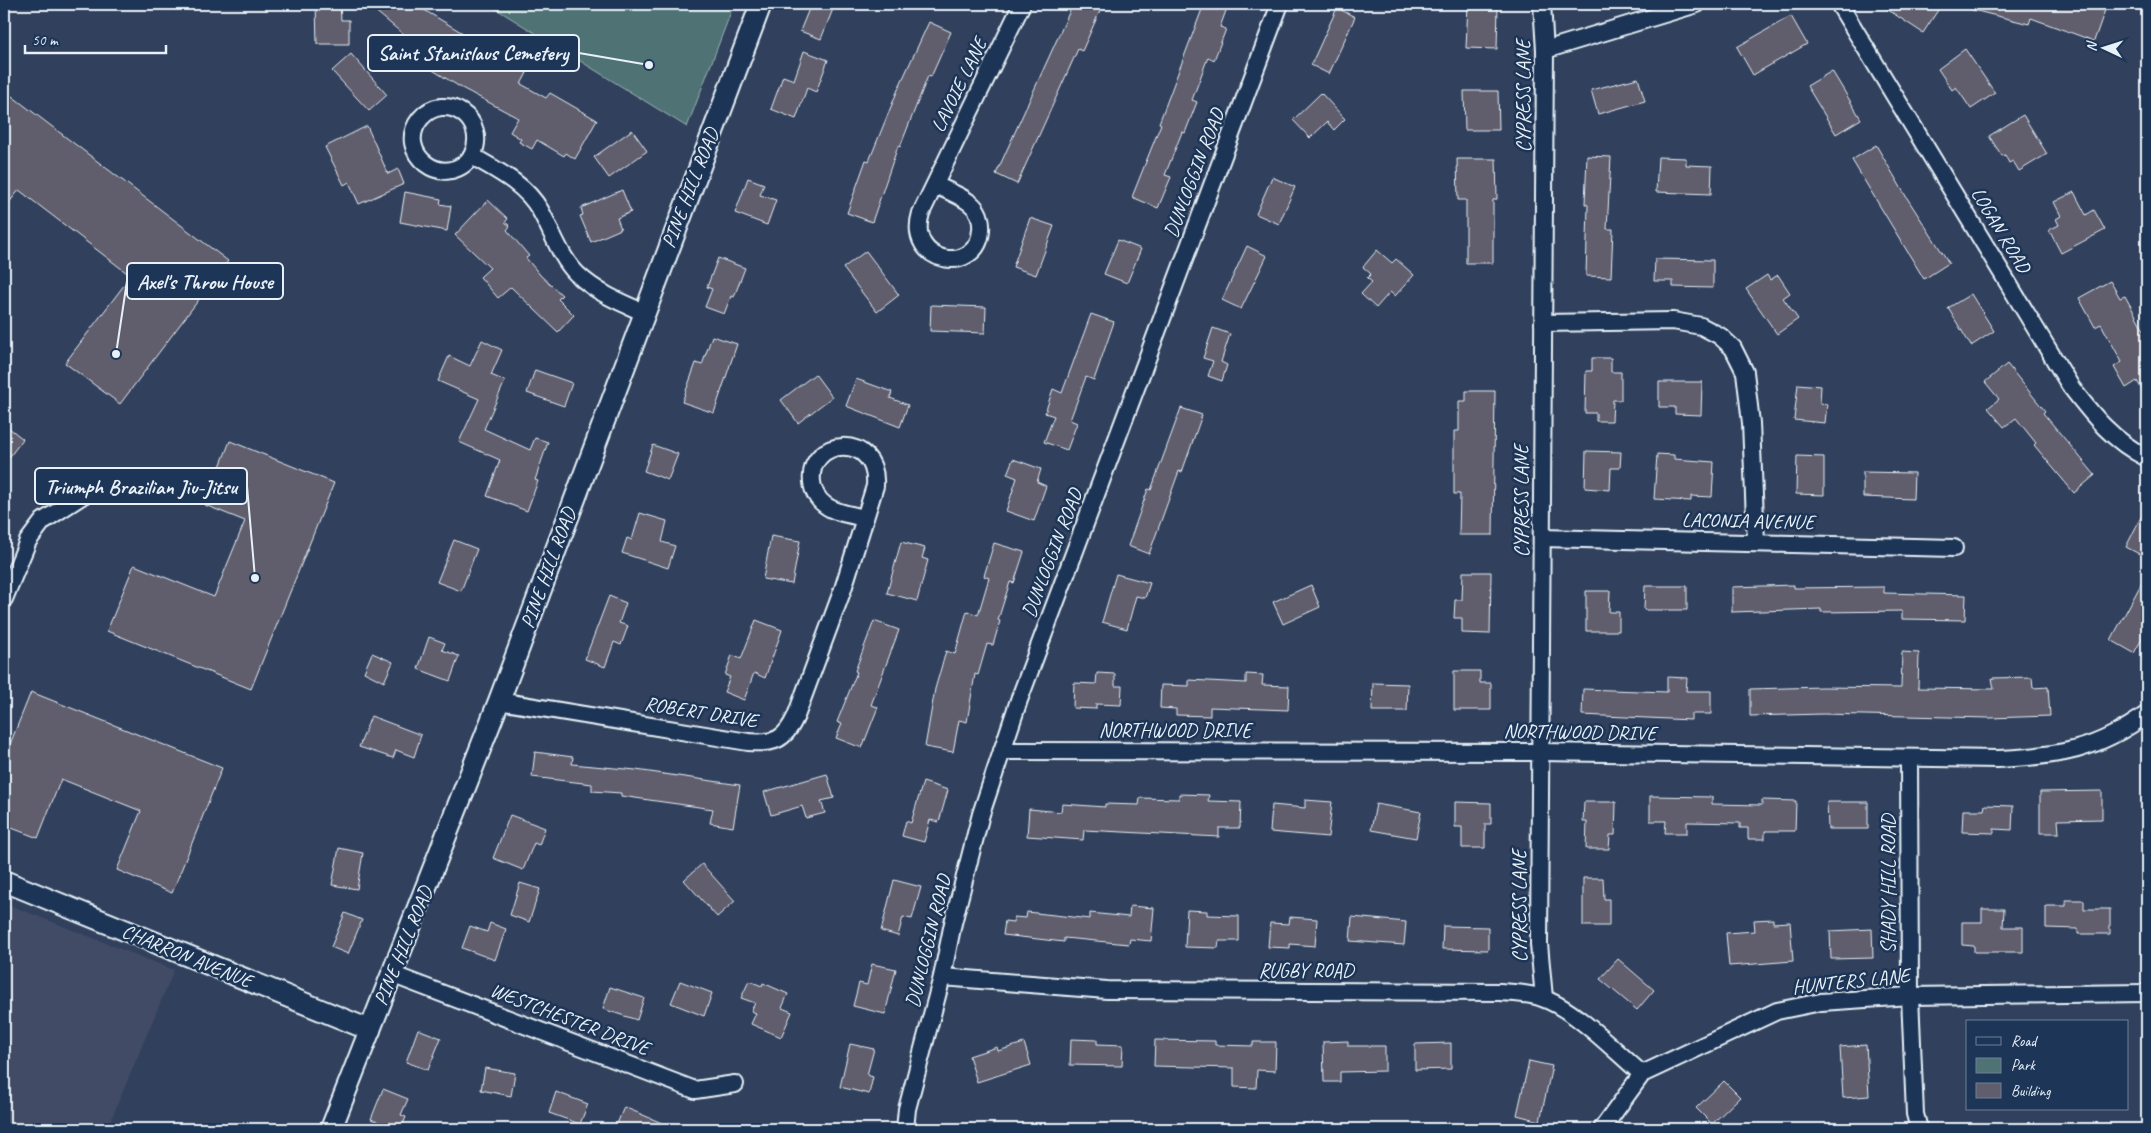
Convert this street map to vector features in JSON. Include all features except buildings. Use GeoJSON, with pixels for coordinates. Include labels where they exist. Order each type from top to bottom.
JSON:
{"type":"FeatureCollection","features":[{"type":"Feature","properties":{"kind":"street","name":"PINE HILL ROAD"},"geometry":{"type":"LineString","coordinates":[[331,1129],[499,701],[643,312],[760,4]]}},
{"type":"Feature","properties":{"kind":"street","name":"LAVOIE LANE"},"geometry":{"type":"LineString","coordinates":[[935,185],[968,201],[980,216],[981,237],[973,250],[960,258],[950,260],[930,253],[923,245],[918,224],[921,213],[1022,4]]}},
{"type":"Feature","properties":{"kind":"street","name":"DUNLOGGIN ROAD"},"geometry":{"type":"LineString","coordinates":[[905,1129],[907,1109],[942,977],[979,823],[1019,700],[1280,4]]}},
{"type":"Feature","properties":{"kind":"street","name":"CYPRESS LANE"},"geometry":{"type":"LineString","coordinates":[[1542,4],[1545,50],[1539,944],[1544,998]]}},
{"type":"Feature","properties":{"kind":"street"},"geometry":{"type":"LineString","coordinates":[[1545,50],[1697,4]]}},
{"type":"Feature","properties":{"kind":"street","name":"LOGAN ROAD"},"geometry":{"type":"LineString","coordinates":[[1840,4],[2071,387],[2098,422],[2130,450],[2147,458]]}},
{"type":"Feature","properties":{"kind":"street"},"geometry":{"type":"LineString","coordinates":[[472,156],[511,178],[526,192],[540,209],[575,272],[604,295],[643,312]]}},
{"type":"Feature","properties":{"kind":"street"},"geometry":{"type":"LineString","coordinates":[[1543,323],[1673,321],[1701,326],[1720,336],[1733,348],[1745,372],[1750,423],[1756,543]]}},
{"type":"Feature","properties":{"kind":"street","name":"ROBERT DRIVE"},"geometry":{"type":"LineString","coordinates":[[499,701],[748,742],[765,743],[778,740],[789,731],[796,716],[844,589],[875,486],[876,475],[873,465],[859,450],[848,446],[828,450],[819,457],[812,472],[812,488],[825,505],[834,510],[865,518]]}},
{"type":"Feature","properties":{"kind":"street"},"geometry":{"type":"LineString","coordinates":[[4,599],[28,541],[43,520],[88,492]]}},
{"type":"Feature","properties":{"kind":"street","name":"LACONIA AVENUE"},"geometry":{"type":"LineString","coordinates":[[1542,538],[1954,548]]}},
{"type":"Feature","properties":{"kind":"street","name":"NORTHWOOD DRIVE"},"geometry":{"type":"LineString","coordinates":[[1002,751],[1540,752],[1998,759],[2046,756],[2092,746],[2124,732],[2147,714]]}},
{"type":"Feature","properties":{"kind":"street","name":"SHADY HILL ROAD"},"geometry":{"type":"LineString","coordinates":[[1908,758],[1910,996],[1914,1114],[1919,1129]]}},
{"type":"Feature","properties":{"kind":"street","name":"CHARRON AVENUE"},"geometry":{"type":"LineString","coordinates":[[4,881],[370,1030]]}},
{"type":"Feature","properties":{"kind":"street","name":"WESTCHESTER DRIVE"},"geometry":{"type":"LineString","coordinates":[[392,974],[695,1090],[735,1084]]}},
{"type":"Feature","properties":{"kind":"street","name":"RUGBY ROAD"},"geometry":{"type":"LineString","coordinates":[[942,977],[1107,990],[1500,992],[1534,995],[1544,998],[1587,1026],[1642,1074]]}},
{"type":"Feature","properties":{"kind":"street","name":"HUNTERS LANE"},"geometry":{"type":"LineString","coordinates":[[1602,1129],[1642,1074],[1777,1011],[1821,1002],[1910,996],[2147,994]]}},
{"type":"Feature","properties":{"kind":"shaded area"},"geometry":{"type":"Polygon","coordinates":[[[4,903],[174,970],[107,1129],[4,1129],[4,903]]]}},
{"type":"Feature","properties":{"kind":"green space"},"geometry":{"type":"Polygon","coordinates":[[[488,4],[734,4],[687,127],[488,4]]]}},
{"type":"Feature","properties":{"kind":"place","name":"Saint Stanislaus Cemetery"},"geometry":{"type":"Point","coordinates":[649,65]}},
{"type":"Feature","properties":{"kind":"place","name":"Axel's Throw House"},"geometry":{"type":"Point","coordinates":[116,354]}},
{"type":"Feature","properties":{"kind":"place","name":"Triumph Brazilian Jiu-Jitsu"},"geometry":{"type":"Point","coordinates":[255,578]}}]}
